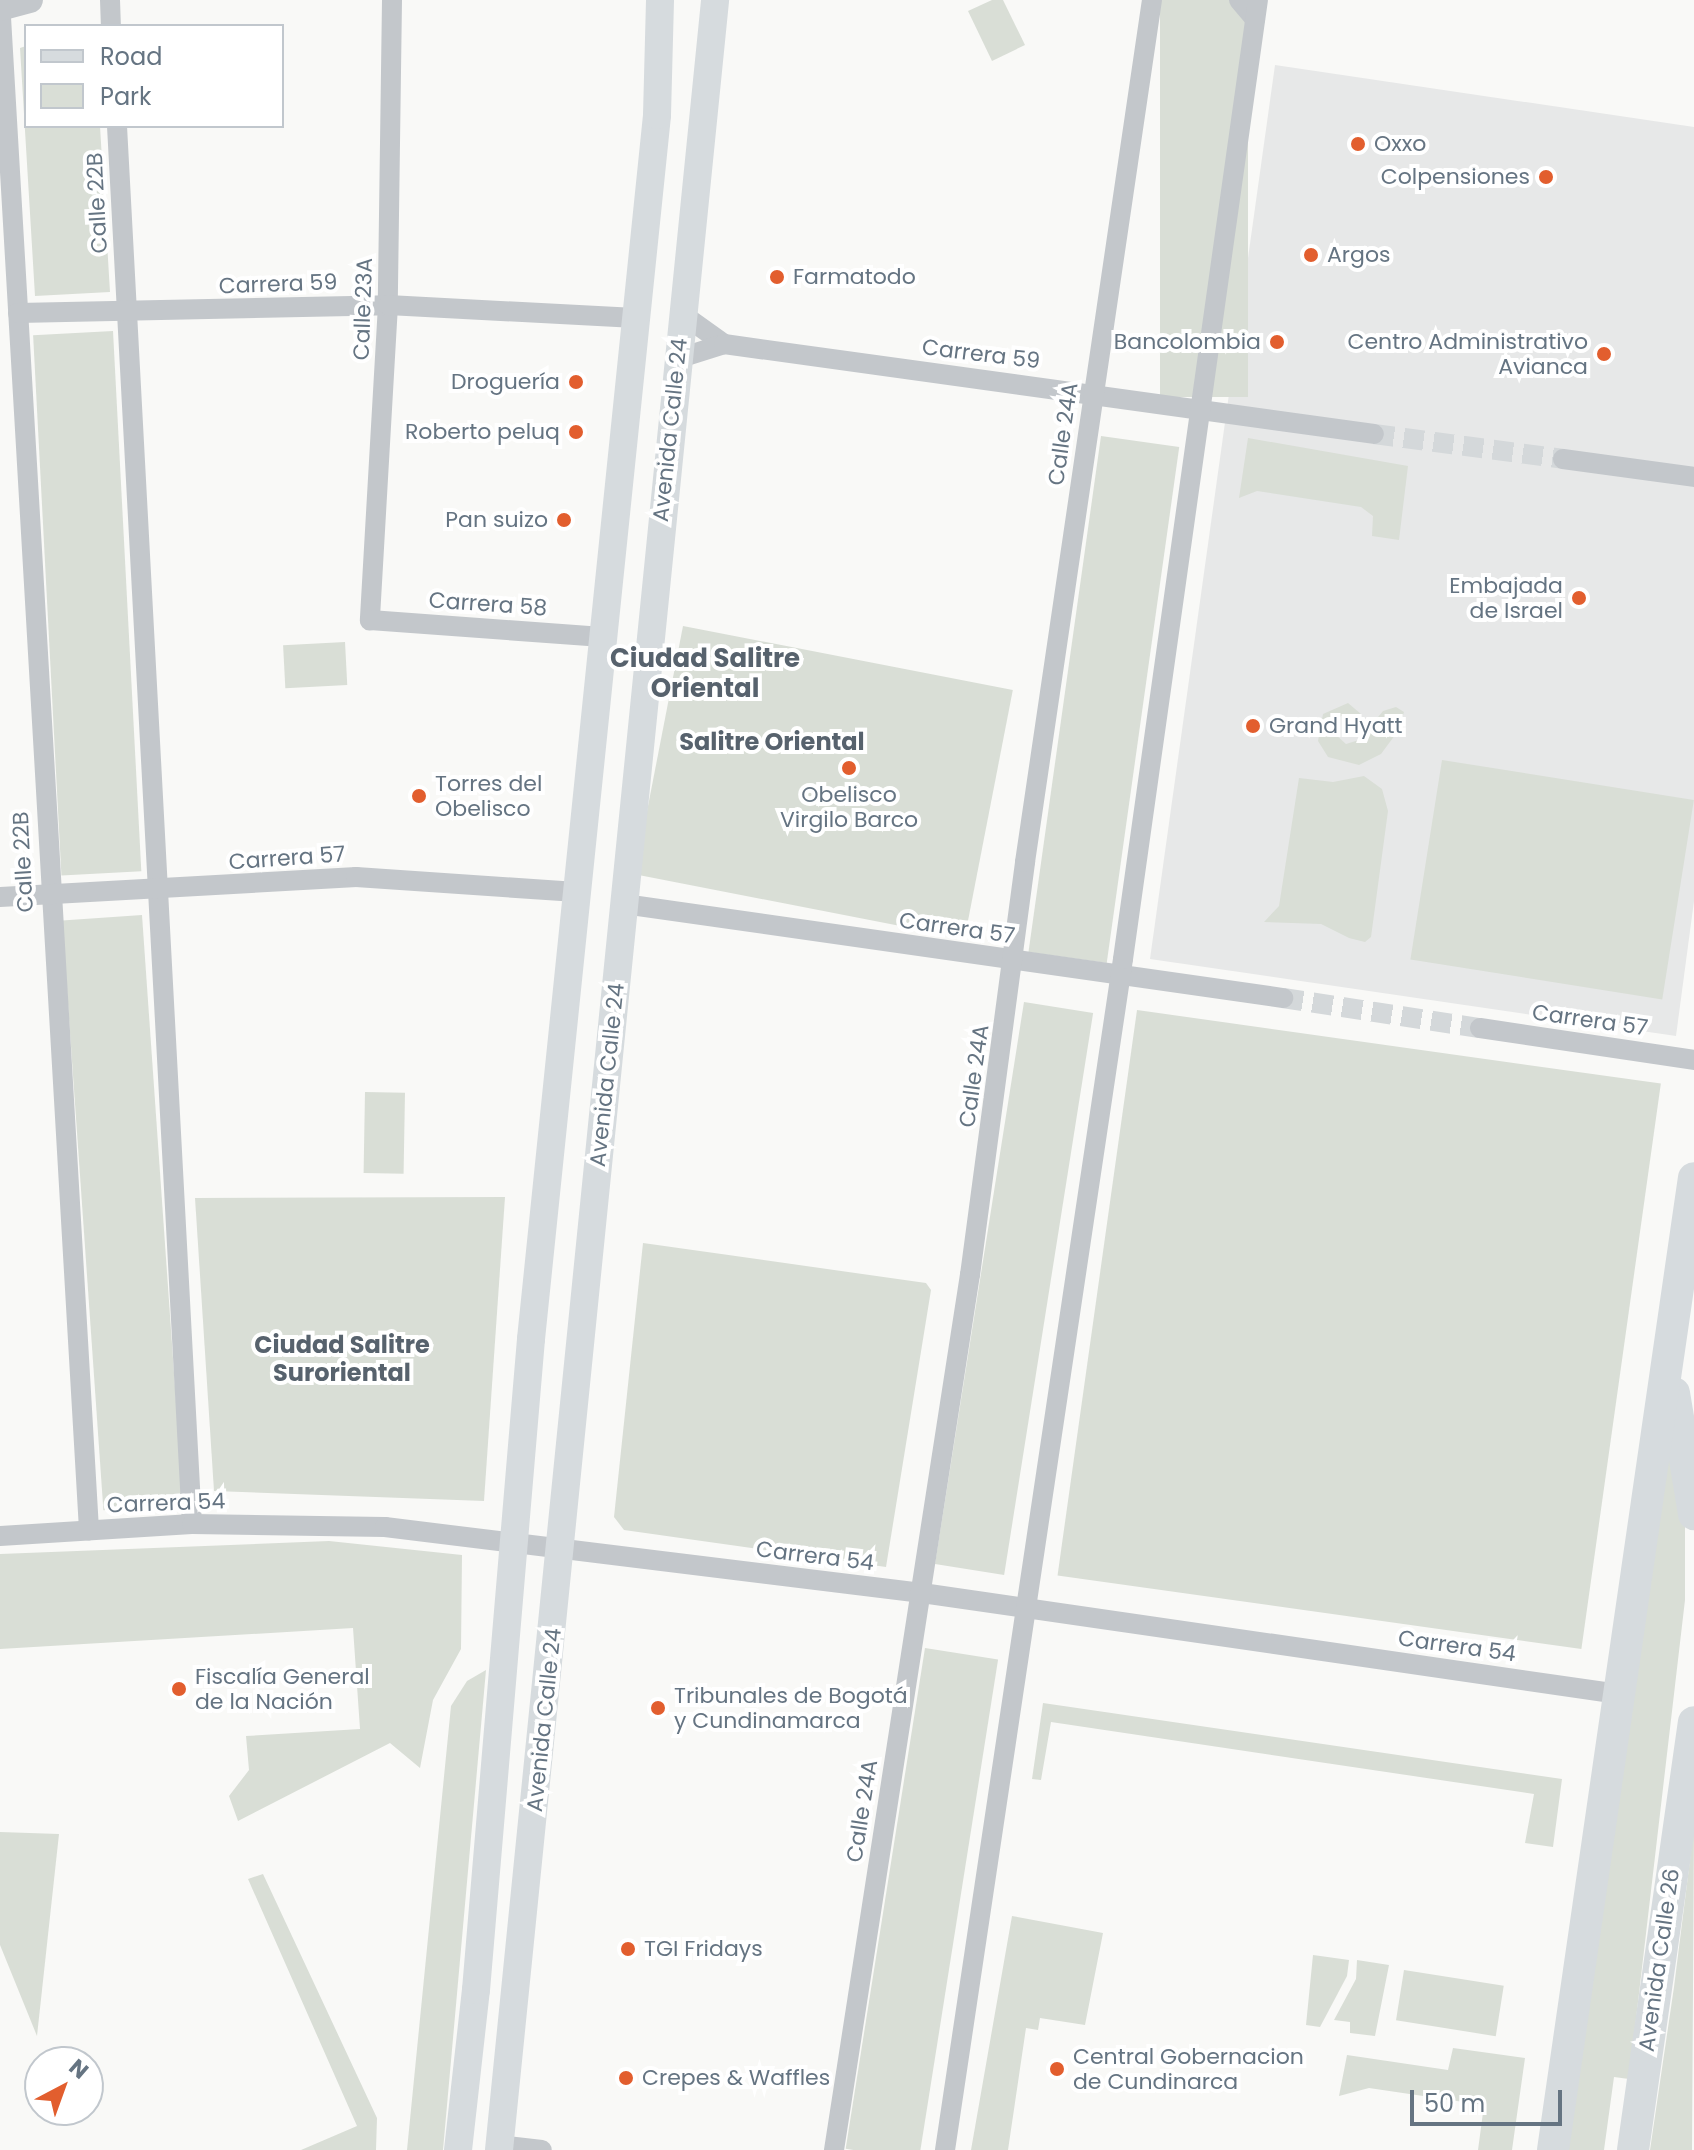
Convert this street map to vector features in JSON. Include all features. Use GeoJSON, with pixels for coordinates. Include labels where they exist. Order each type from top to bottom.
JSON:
{"type":"FeatureCollection","features":[{"type":"Feature","properties":{"kind":"main road","name":"Avenida Calle 24"},"geometry":{"type":"LineString","coordinates":[[458,2150],[476,1990],[511,1543],[657,115],[660,0]]}},
{"type":"Feature","properties":{"kind":"main road","name":"Avenida Calle 24"},"geometry":{"type":"LineString","coordinates":[[499,2148],[677,359],[717,4]]}},
{"type":"Feature","properties":{"kind":"main road"},"geometry":{"type":"LineString","coordinates":[[1553,2150],[1694,1178]]}},
{"type":"Feature","properties":{"kind":"main road"},"geometry":{"type":"LineString","coordinates":[[1669,1347],[1694,1514]]}},
{"type":"Feature","properties":{"kind":"main road","name":"Avenida Calle 26"},"geometry":{"type":"LineString","coordinates":[[1633,2150],[1694,1722]]}},
{"type":"Feature","properties":{"kind":"street","name":"Calle 22B"},"geometry":{"type":"LineString","coordinates":[[0,0],[49,894],[89,1530]]}},
{"type":"Feature","properties":{"kind":"street"},"geometry":{"type":"LineString","coordinates":[[0,8],[30,0]]}},
{"type":"Feature","properties":{"kind":"street"},"geometry":{"type":"LineString","coordinates":[[110,0],[111,24]]}},
{"type":"Feature","properties":{"kind":"street","name":"Calle 23A"},"geometry":{"type":"LineString","coordinates":[[370,620],[388,305],[392,0]]}},
{"type":"Feature","properties":{"kind":"street"},"geometry":{"type":"LineString","coordinates":[[945,2150],[1022,1607],[1120,976],[1256,9],[1239,0]]}},
{"type":"Feature","properties":{"kind":"street","name":"Calle 24A"},"geometry":{"type":"LineString","coordinates":[[834,2150],[922,1593],[1093,393],[1154,3]]}},
{"type":"Feature","properties":{"kind":"street","name":"Calle 22B"},"geometry":{"type":"LineString","coordinates":[[117,128],[162,890],[192,1524]]}},
{"type":"Feature","properties":{"kind":"street","name":"Carrera 59"},"geometry":{"type":"LineString","coordinates":[[18,313],[388,305],[636,318]]}},
{"type":"Feature","properties":{"kind":"street","name":"Carrera 59"},"geometry":{"type":"LineString","coordinates":[[682,314],[724,344]]}},
{"type":"Feature","properties":{"kind":"street","name":"Carrera 59"},"geometry":{"type":"LineString","coordinates":[[677,359],[724,344],[1374,434]]}},
{"type":"Feature","properties":{"kind":"street"},"geometry":{"type":"LineString","coordinates":[[1563,459],[1694,477]]}},
{"type":"Feature","properties":{"kind":"street","name":"Carrera 58"},"geometry":{"type":"LineString","coordinates":[[370,620],[602,637]]}},
{"type":"Feature","properties":{"kind":"street","name":"Carrera 57"},"geometry":{"type":"LineString","coordinates":[[0,897],[356,877],[576,892]]}},
{"type":"Feature","properties":{"kind":"street","name":"Carrera 57"},"geometry":{"type":"LineString","coordinates":[[624,904],[1283,998]]}},
{"type":"Feature","properties":{"kind":"street","name":"Carrera 57"},"geometry":{"type":"LineString","coordinates":[[1480,1028],[1694,1060]]}},
{"type":"Feature","properties":{"kind":"street","name":"Carrera 54"},"geometry":{"type":"LineString","coordinates":[[0,1536],[192,1524],[385,1527],[922,1593],[1619,1694]]}},
{"type":"Feature","properties":{"kind":"street"},"geometry":{"type":"LineString","coordinates":[[499,2148],[542,2150]]}},
{"type":"Feature","properties":{"kind":"shaded area"},"geometry":{"type":"Polygon","coordinates":[[[1275,65],[1694,127],[1694,901],[1676,1036],[1150,959],[1275,65]]]}},
{"type":"Feature","properties":{"kind":"green space"},"geometry":{"type":"Polygon","coordinates":[[[992,0],[1003,0],[1025,45],[992,61],[968,11],[992,0]]]}},
{"type":"Feature","properties":{"kind":"green space"},"geometry":{"type":"Polygon","coordinates":[[[1160,0],[1248,0],[1248,397],[1160,397],[1160,0]]]}},
{"type":"Feature","properties":{"kind":"green space"},"geometry":{"type":"Polygon","coordinates":[[[24,47],[24,114],[20,48],[24,47]]]}},
{"type":"Feature","properties":{"kind":"green space"},"geometry":{"type":"Polygon","coordinates":[[[25,128],[100,128],[110,292],[35,296],[25,128]]]}},
{"type":"Feature","properties":{"kind":"green space"},"geometry":{"type":"Polygon","coordinates":[[[113,331],[141,871],[61,875],[33,335],[113,331]]]}},
{"type":"Feature","properties":{"kind":"green space"},"geometry":{"type":"Polygon","coordinates":[[[1101,436],[1179,447],[1107,963],[1028,952],[1101,436]]]}},
{"type":"Feature","properties":{"kind":"green space"},"geometry":{"type":"Polygon","coordinates":[[[1248,438],[1408,466],[1399,540],[1372,536],[1373,516],[1361,507],[1257,491],[1239,498],[1248,438]]]}},
{"type":"Feature","properties":{"kind":"green space"},"geometry":{"type":"Polygon","coordinates":[[[683,626],[1013,690],[965,938],[635,874],[683,626]]]}},
{"type":"Feature","properties":{"kind":"green space"},"geometry":{"type":"Polygon","coordinates":[[[345,642],[347,685],[285,688],[283,645],[345,642]]]}},
{"type":"Feature","properties":{"kind":"green space"},"geometry":{"type":"Polygon","coordinates":[[[1348,703],[1361,714],[1341,716],[1334,724],[1335,734],[1346,744],[1359,740],[1383,711],[1396,707],[1404,712],[1398,731],[1381,754],[1359,765],[1328,757],[1318,741],[1323,714],[1348,703]]]}},
{"type":"Feature","properties":{"kind":"green space"},"geometry":{"type":"Polygon","coordinates":[[[1442,760],[1694,800],[1662,999],[1410,960],[1442,760]]]}},
{"type":"Feature","properties":{"kind":"green space"},"geometry":{"type":"Polygon","coordinates":[[[1364,776],[1382,789],[1388,811],[1371,937],[1365,942],[1349,938],[1321,924],[1264,922],[1279,906],[1299,778],[1333,782],[1364,776]]]}},
{"type":"Feature","properties":{"kind":"green space"},"geometry":{"type":"Polygon","coordinates":[[[142,915],[183,1505],[103,1510],[62,921],[142,915]]]}},
{"type":"Feature","properties":{"kind":"green space"},"geometry":{"type":"Polygon","coordinates":[[[1024,1002],[1093,1013],[1004,1575],[935,1564],[1024,1002]]]}},
{"type":"Feature","properties":{"kind":"green space"},"geometry":{"type":"Polygon","coordinates":[[[1137,1010],[1661,1084],[1581,1649],[1058,1575],[1137,1010]]]}},
{"type":"Feature","properties":{"kind":"green space"},"geometry":{"type":"Polygon","coordinates":[[[365,1092],[405,1093],[404,1174],[364,1173],[365,1092]]]}},
{"type":"Feature","properties":{"kind":"green space"},"geometry":{"type":"Polygon","coordinates":[[[505,1197],[484,1501],[214,1491],[195,1198],[505,1197]]]}},
{"type":"Feature","properties":{"kind":"green space"},"geometry":{"type":"Polygon","coordinates":[[[643,1243],[926,1283],[931,1290],[886,1567],[624,1530],[614,1517],[643,1243]]]}},
{"type":"Feature","properties":{"kind":"green space"},"geometry":{"type":"Polygon","coordinates":[[[1670,1431],[1685,1516],[1685,1600],[1629,2079],[1614,2077],[1604,2150],[1568,2150],[1670,1431]]]}},
{"type":"Feature","properties":{"kind":"green space"},"geometry":{"type":"Polygon","coordinates":[[[329,1541],[462,1555],[461,1649],[433,1700],[420,1768],[390,1743],[238,1821],[229,1796],[249,1770],[246,1736],[360,1729],[353,1628],[0,1649],[0,1554],[329,1541]]]}},
{"type":"Feature","properties":{"kind":"green space"},"geometry":{"type":"Polygon","coordinates":[[[925,1648],[998,1660],[920,2150],[846,2149],[925,1648]]]}},
{"type":"Feature","properties":{"kind":"green space"},"geometry":{"type":"Polygon","coordinates":[[[486,1670],[443,2150],[407,2150],[451,1706],[467,1681],[486,1670]]]}},
{"type":"Feature","properties":{"kind":"green space"},"geometry":{"type":"Polygon","coordinates":[[[1043,1703],[1562,1779],[1553,1847],[1525,1843],[1534,1794],[1051,1722],[1041,1780],[1032,1779],[1043,1703]]]}},
{"type":"Feature","properties":{"kind":"green space"},"geometry":{"type":"Polygon","coordinates":[[[1694,1828],[1692,2150],[1650,2150],[1674,1987],[1694,1828]]]}},
{"type":"Feature","properties":{"kind":"green space"},"geometry":{"type":"Polygon","coordinates":[[[0,1832],[59,1834],[37,2036],[0,1945],[0,1832]]]}},
{"type":"Feature","properties":{"kind":"green space"},"geometry":{"type":"Polygon","coordinates":[[[263,1874],[377,2118],[376,2150],[301,2150],[357,2126],[248,1879],[263,1874]]]}},
{"type":"Feature","properties":{"kind":"green space"},"geometry":{"type":"Polygon","coordinates":[[[1012,1916],[1103,1933],[1085,2025],[1040,2018],[1038,2030],[1026,2028],[1008,2150],[971,2150],[1012,1916]]]}},
{"type":"Feature","properties":{"kind":"green space"},"geometry":{"type":"Polygon","coordinates":[[[1313,1955],[1349,1960],[1347,1976],[1320,2027],[1306,2025],[1313,1955]]]}},
{"type":"Feature","properties":{"kind":"green space"},"geometry":{"type":"Polygon","coordinates":[[[1357,1960],[1389,1965],[1375,2036],[1350,2033],[1350,2022],[1334,2020],[1356,1979],[1357,1960]]]}},
{"type":"Feature","properties":{"kind":"green space"},"geometry":{"type":"Polygon","coordinates":[[[1404,1970],[1504,1986],[1496,2036],[1396,2020],[1404,1970]]]}},
{"type":"Feature","properties":{"kind":"green space"},"geometry":{"type":"Polygon","coordinates":[[[1453,2048],[1525,2058],[1512,2150],[1478,2150],[1484,2105],[1369,2088],[1339,2096],[1347,2055],[1448,2070],[1453,2048]]]}},
{"type":"Feature","properties":{"kind":"tunnel"},"geometry":{"type":"LineString","coordinates":[[1374,434],[1563,459]]}},
{"type":"Feature","properties":{"kind":"tunnel"},"geometry":{"type":"LineString","coordinates":[[1283,998],[1480,1028]]}},
{"type":"Feature","properties":{"kind":"place","name":"Oxxo"},"geometry":{"type":"Point","coordinates":[1358,144]}},
{"type":"Feature","properties":{"kind":"place","name":"Colpensiones"},"geometry":{"type":"Point","coordinates":[1546,177]}},
{"type":"Feature","properties":{"kind":"place","name":"Argos"},"geometry":{"type":"Point","coordinates":[1311,255]}},
{"type":"Feature","properties":{"kind":"place","name":"Farmatodo"},"geometry":{"type":"Point","coordinates":[777,277]}},
{"type":"Feature","properties":{"kind":"place","name":"Bancolombia"},"geometry":{"type":"Point","coordinates":[1277,342]}},
{"type":"Feature","properties":{"kind":"place","name":"Centro Administrativo Avianca"},"geometry":{"type":"Point","coordinates":[1604,354]}},
{"type":"Feature","properties":{"kind":"place","name":"Droguería"},"geometry":{"type":"Point","coordinates":[576,382]}},
{"type":"Feature","properties":{"kind":"place","name":"Roberto peluq"},"geometry":{"type":"Point","coordinates":[576,432]}},
{"type":"Feature","properties":{"kind":"place","name":"Pan suizo"},"geometry":{"type":"Point","coordinates":[564,520]}},
{"type":"Feature","properties":{"kind":"place","name":"Embajada de Israel"},"geometry":{"type":"Point","coordinates":[1579,598]}},
{"type":"Feature","properties":{"kind":"place","name":"Grand Hyatt"},"geometry":{"type":"Point","coordinates":[1253,726]}},
{"type":"Feature","properties":{"kind":"place","name":"Obelisco Virgilo Barco"},"geometry":{"type":"Point","coordinates":[849,768]}},
{"type":"Feature","properties":{"kind":"place","name":"Torres del Obelisco"},"geometry":{"type":"Point","coordinates":[419,796]}},
{"type":"Feature","properties":{"kind":"place","name":"Fiscalía General de la Nación"},"geometry":{"type":"Point","coordinates":[179,1689]}},
{"type":"Feature","properties":{"kind":"place","name":"Tribunales de Bogotá y Cundinamarca"},"geometry":{"type":"Point","coordinates":[658,1708]}},
{"type":"Feature","properties":{"kind":"place","name":"TGI Fridays"},"geometry":{"type":"Point","coordinates":[628,1949]}},
{"type":"Feature","properties":{"kind":"place","name":"Central Gobernacion de Cundinarca"},"geometry":{"type":"Point","coordinates":[1057,2069]}},
{"type":"Feature","properties":{"kind":"place","name":"Crepes & Waffles"},"geometry":{"type":"Point","coordinates":[626,2078]}},
{"type":"Feature","properties":{"kind":"district","name":"Ciudad Salitre Oriental"},"geometry":{"type":"Point","coordinates":[705,674]}},
{"type":"Feature","properties":{"kind":"district","name":"Salitre Oriental"},"geometry":{"type":"Point","coordinates":[772,742]}},
{"type":"Feature","properties":{"kind":"district","name":"Ciudad Salitre Suroriental"},"geometry":{"type":"Point","coordinates":[342,1359]}}]}
